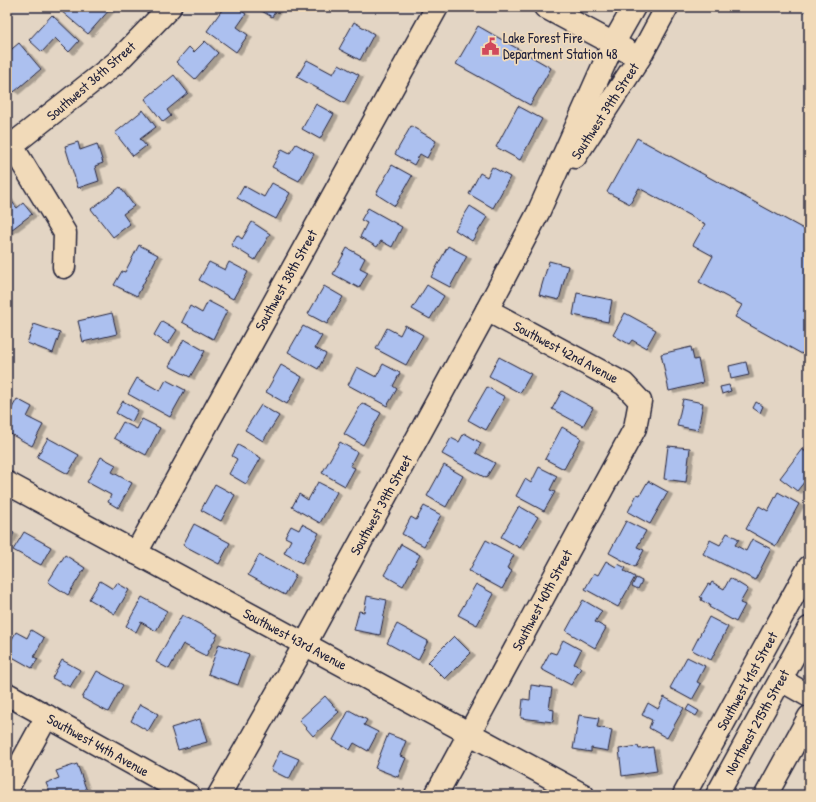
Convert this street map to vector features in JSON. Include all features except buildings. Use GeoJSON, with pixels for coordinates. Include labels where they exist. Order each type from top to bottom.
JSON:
{"type":"FeatureCollection","features":[{"type":"Feature","properties":{"kind":"street","name":"Southwest 36th Street"},"geometry":{"type":"LineString","coordinates":[[10,148],[117,62],[170,7]]}},
{"type":"Feature","properties":{"kind":"street","name":"Southwest 38th Street"},"geometry":{"type":"LineString","coordinates":[[136,553],[437,7]]}},
{"type":"Feature","properties":{"kind":"street"},"geometry":{"type":"LineString","coordinates":[[545,7],[640,57]]}},
{"type":"Feature","properties":{"kind":"street","name":"Southwest 39th Street"},"geometry":{"type":"LineString","coordinates":[[219,795],[305,644],[487,310],[538,213],[614,44],[634,7]]}},
{"type":"Feature","properties":{"kind":"street","name":"Southwest 39th Street"},"geometry":{"type":"LineString","coordinates":[[538,213],[640,57],[667,7]]}},
{"type":"Feature","properties":{"kind":"street"},"geometry":{"type":"LineString","coordinates":[[10,148],[65,234],[64,267]]}},
{"type":"Feature","properties":{"kind":"street","name":"Southwest 42nd Avenue"},"geometry":{"type":"LineString","coordinates":[[487,310],[624,384],[640,401]]}},
{"type":"Feature","properties":{"kind":"street","name":"Southwest 40th Street"},"geometry":{"type":"LineString","coordinates":[[436,795],[635,428],[640,401]]}},
{"type":"Feature","properties":{"kind":"street","name":"Southwest 43rd Avenue"},"geometry":{"type":"LineString","coordinates":[[7,483],[584,795]]}},
{"type":"Feature","properties":{"kind":"street","name":"Southwest 41st Street"},"geometry":{"type":"LineString","coordinates":[[684,795],[809,567]]}},
{"type":"Feature","properties":{"kind":"street","name":"Northeast 215th Street"},"geometry":{"type":"LineString","coordinates":[[717,795],[781,680],[802,659],[809,628]]}},
{"type":"Feature","properties":{"kind":"street"},"geometry":{"type":"LineString","coordinates":[[781,680],[809,696]]}},
{"type":"Feature","properties":{"kind":"street","name":"Southwest 44th Avenue"},"geometry":{"type":"LineString","coordinates":[[7,694],[189,795]]}},
{"type":"Feature","properties":{"kind":"street"},"geometry":{"type":"LineString","coordinates":[[7,789],[47,716]]}},
{"type":"Feature","properties":{"kind":"street"},"geometry":{"type":"LineString","coordinates":[[766,795],[809,717]]}},
{"type":"Feature","properties":{"kind":"place","name":"Lake Forest Fire Department Station 48"},"geometry":{"type":"Point","coordinates":[490,46]}}]}
